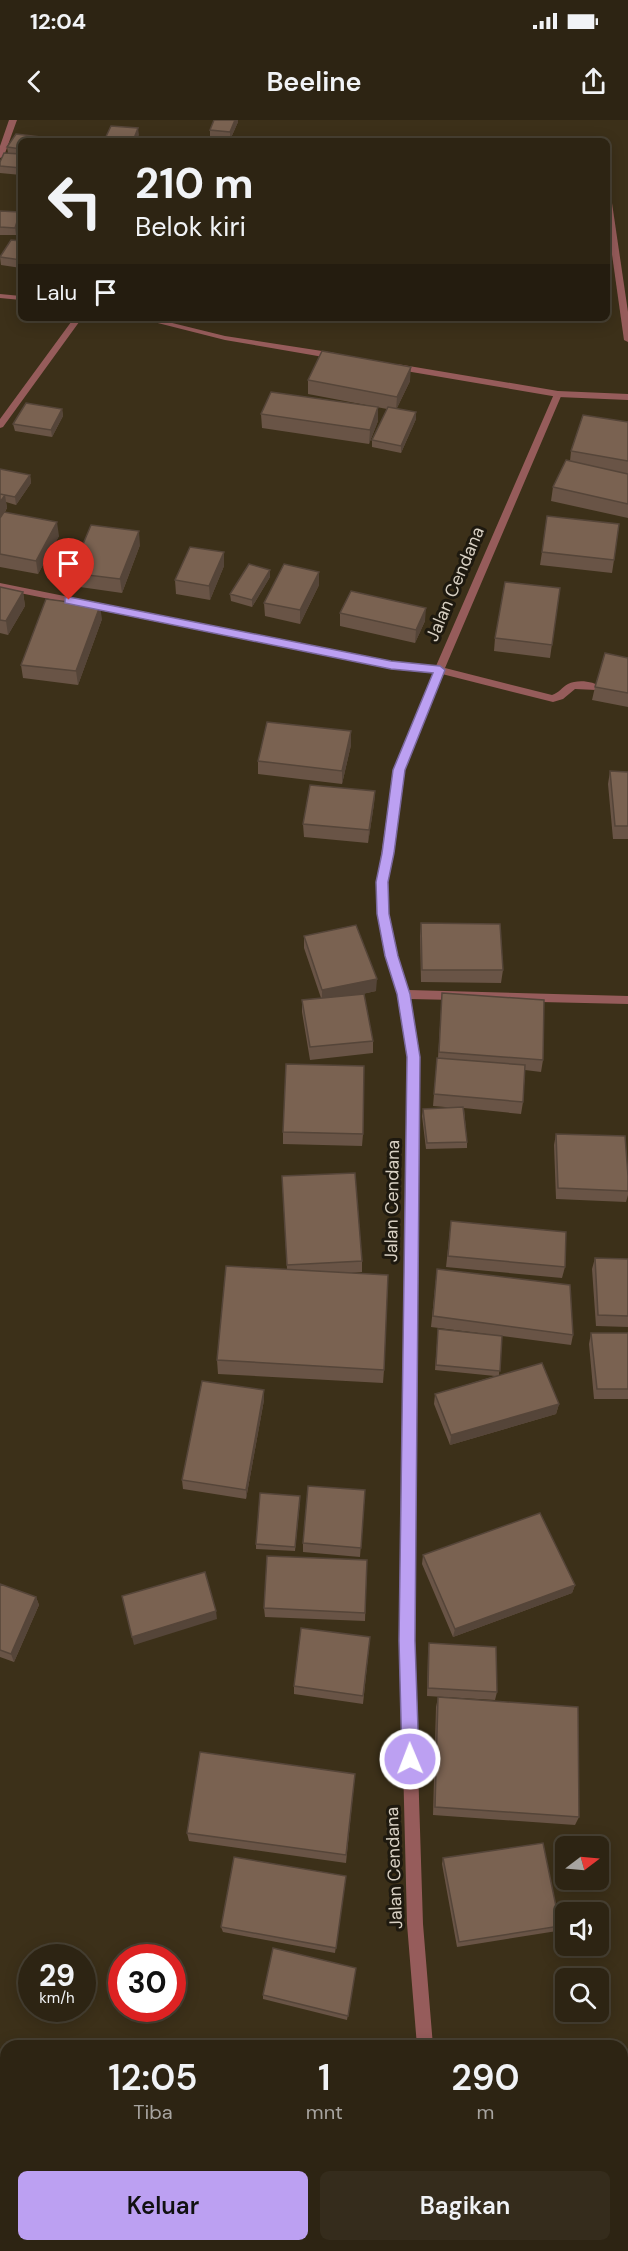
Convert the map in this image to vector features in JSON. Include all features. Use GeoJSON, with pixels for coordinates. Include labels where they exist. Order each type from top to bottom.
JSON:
{"type":"FeatureCollection","features":[{"type":"Feature","properties":{"kind":"street"},"geometry":{"type":"LineString","coordinates":[[0,156],[13,120]]}},
{"type":"Feature","properties":{"kind":"street"},"geometry":{"type":"LineString","coordinates":[[610,217],[628,340]]}},
{"type":"Feature","properties":{"kind":"street"},"geometry":{"type":"LineString","coordinates":[[0,296],[18,298]]}},
{"type":"Feature","properties":{"kind":"street"},"geometry":{"type":"LineString","coordinates":[[0,425],[76,321]]}},
{"type":"Feature","properties":{"kind":"street"},"geometry":{"type":"LineString","coordinates":[[154,321],[225,338],[340,357]]}},
{"type":"Feature","properties":{"kind":"street"},"geometry":{"type":"LineString","coordinates":[[386,365],[558,393],[628,397]]}},
{"type":"Feature","properties":{"kind":"street","name":"Jalan Cendana"},"geometry":{"type":"LineString","coordinates":[[424,2040],[414,1924],[407,1641],[414,1057],[404,994],[392,956],[383,914],[382,882],[399,770],[558,393]]}},
{"type":"Feature","properties":{"kind":"street"},"geometry":{"type":"LineString","coordinates":[[0,586],[391,665],[440,670],[553,699],[576,683],[596,687]]}},
{"type":"Feature","properties":{"kind":"street"},"geometry":{"type":"LineString","coordinates":[[404,994],[628,1000]]}},
{"type":"Feature","properties":{"kind":"building"},"geometry":{"type":"Polygon","coordinates":[[[214,120],[235,120],[230,132],[210,130],[214,120]]]}},
{"type":"Feature","properties":{"kind":"building"},"geometry":{"type":"Polygon","coordinates":[[[111,126],[138,128],[134,138],[105,138],[111,126]]]}},
{"type":"Feature","properties":{"kind":"building"},"geometry":{"type":"Polygon","coordinates":[[[16,134],[50,138],[18,138],[18,149],[7,147],[16,134]]]}},
{"type":"Feature","properties":{"kind":"building"},"geometry":{"type":"Polygon","coordinates":[[[4,153],[18,154],[18,168],[0,166],[4,153]]]}},
{"type":"Feature","properties":{"kind":"building"},"geometry":{"type":"Polygon","coordinates":[[[0,211],[18,212],[15,228],[0,227],[0,211]]]}},
{"type":"Feature","properties":{"kind":"building"},"geometry":{"type":"Polygon","coordinates":[[[11,240],[18,241],[18,260],[0,257],[11,240]]]}},
{"type":"Feature","properties":{"kind":"building"},"geometry":{"type":"Polygon","coordinates":[[[322,351],[411,367],[397,397],[308,380],[322,351]]]}},
{"type":"Feature","properties":{"kind":"building"},"geometry":{"type":"Polygon","coordinates":[[[271,392],[378,407],[370,430],[261,414],[271,392]]]}},
{"type":"Feature","properties":{"kind":"building"},"geometry":{"type":"Polygon","coordinates":[[[26,403],[62,409],[51,430],[13,424],[26,403]]]}},
{"type":"Feature","properties":{"kind":"building"},"geometry":{"type":"Polygon","coordinates":[[[388,407],[416,412],[401,446],[372,440],[388,407]]]}},
{"type":"Feature","properties":{"kind":"building"},"geometry":{"type":"Polygon","coordinates":[[[583,415],[628,422],[628,461],[571,451],[583,415]]]}},
{"type":"Feature","properties":{"kind":"building"},"geometry":{"type":"Polygon","coordinates":[[[566,460],[628,474],[628,504],[553,487],[566,460]]]}},
{"type":"Feature","properties":{"kind":"building"},"geometry":{"type":"Polygon","coordinates":[[[0,469],[30,475],[15,497],[0,494],[0,469]]]}},
{"type":"Feature","properties":{"kind":"building"},"geometry":{"type":"Polygon","coordinates":[[[4,512],[57,522],[36,561],[0,554],[0,518],[4,512]]]}},
{"type":"Feature","properties":{"kind":"building"},"geometry":{"type":"Polygon","coordinates":[[[547,516],[619,524],[614,560],[542,552],[547,516]]]}},
{"type":"Feature","properties":{"kind":"building"},"geometry":{"type":"Polygon","coordinates":[[[91,525],[139,531],[120,579],[71,573],[91,525]]]}},
{"type":"Feature","properties":{"kind":"building"},"geometry":{"type":"Polygon","coordinates":[[[190,547],[224,552],[209,586],[175,580],[190,547]]]}},
{"type":"Feature","properties":{"kind":"building"},"geometry":{"type":"Polygon","coordinates":[[[249,564],[270,570],[252,600],[230,594],[249,564]]]}},
{"type":"Feature","properties":{"kind":"building"},"geometry":{"type":"Polygon","coordinates":[[[284,564],[319,572],[300,610],[264,603],[284,564]]]}},
{"type":"Feature","properties":{"kind":"building"},"geometry":{"type":"Polygon","coordinates":[[[505,582],[560,588],[552,645],[495,638],[505,582]]]}},
{"type":"Feature","properties":{"kind":"building"},"geometry":{"type":"Polygon","coordinates":[[[0,587],[23,592],[6,621],[0,620],[0,587]]]}},
{"type":"Feature","properties":{"kind":"building"},"geometry":{"type":"Polygon","coordinates":[[[351,591],[426,608],[416,630],[340,613],[351,591]]]}},
{"type":"Feature","properties":{"kind":"building"},"geometry":{"type":"Polygon","coordinates":[[[46,599],[100,606],[76,671],[21,665],[46,599]]]}},
{"type":"Feature","properties":{"kind":"building"},"geometry":{"type":"Polygon","coordinates":[[[605,653],[628,658],[628,693],[595,687],[605,653]]]}},
{"type":"Feature","properties":{"kind":"building"},"geometry":{"type":"Polygon","coordinates":[[[267,722],[351,731],[342,771],[258,761],[267,722]]]}},
{"type":"Feature","properties":{"kind":"building"},"geometry":{"type":"Polygon","coordinates":[[[610,771],[628,772],[628,826],[615,826],[610,771]]]}},
{"type":"Feature","properties":{"kind":"building"},"geometry":{"type":"Polygon","coordinates":[[[310,785],[375,791],[369,830],[303,824],[310,785]]]}},
{"type":"Feature","properties":{"kind":"building"},"geometry":{"type":"Polygon","coordinates":[[[421,923],[500,924],[503,970],[422,970],[421,923]]]}},
{"type":"Feature","properties":{"kind":"building"},"geometry":{"type":"Polygon","coordinates":[[[356,925],[377,979],[322,990],[304,936],[356,925]]]}},
{"type":"Feature","properties":{"kind":"building"},"geometry":{"type":"Polygon","coordinates":[[[442,993],[544,1000],[543,1060],[439,1052],[442,993]]]}},
{"type":"Feature","properties":{"kind":"building"},"geometry":{"type":"Polygon","coordinates":[[[364,994],[373,1041],[310,1047],[302,1000],[364,994]]]}},
{"type":"Feature","properties":{"kind":"building"},"geometry":{"type":"Polygon","coordinates":[[[437,1058],[525,1065],[523,1102],[434,1094],[437,1058]]]}},
{"type":"Feature","properties":{"kind":"building"},"geometry":{"type":"Polygon","coordinates":[[[286,1064],[364,1066],[363,1134],[283,1132],[286,1064]]]}},
{"type":"Feature","properties":{"kind":"building"},"geometry":{"type":"Polygon","coordinates":[[[463,1107],[467,1142],[427,1143],[423,1109],[463,1107]]]}},
{"type":"Feature","properties":{"kind":"building"},"geometry":{"type":"Polygon","coordinates":[[[556,1134],[625,1136],[628,1191],[558,1188],[556,1134]]]}},
{"type":"Feature","properties":{"kind":"building"},"geometry":{"type":"Polygon","coordinates":[[[355,1173],[362,1261],[287,1265],[282,1176],[355,1173]]]}},
{"type":"Feature","properties":{"kind":"building"},"geometry":{"type":"Polygon","coordinates":[[[451,1221],[566,1232],[565,1267],[448,1256],[451,1221]]]}},
{"type":"Feature","properties":{"kind":"building"},"geometry":{"type":"Polygon","coordinates":[[[595,1258],[628,1259],[628,1316],[598,1315],[595,1258]]]}},
{"type":"Feature","properties":{"kind":"building"},"geometry":{"type":"Polygon","coordinates":[[[226,1266],[388,1275],[384,1370],[217,1360],[226,1266]]]}},
{"type":"Feature","properties":{"kind":"building"},"geometry":{"type":"Polygon","coordinates":[[[437,1269],[570,1285],[573,1335],[433,1316],[437,1269]]]}},
{"type":"Feature","properties":{"kind":"building"},"geometry":{"type":"Polygon","coordinates":[[[438,1329],[502,1336],[500,1371],[436,1365],[438,1329]]]}},
{"type":"Feature","properties":{"kind":"building"},"geometry":{"type":"Polygon","coordinates":[[[591,1333],[628,1333],[628,1389],[597,1389],[591,1333]]]}},
{"type":"Feature","properties":{"kind":"building"},"geometry":{"type":"Polygon","coordinates":[[[542,1363],[559,1404],[451,1435],[435,1394],[542,1363]]]}},
{"type":"Feature","properties":{"kind":"building"},"geometry":{"type":"Polygon","coordinates":[[[202,1381],[264,1390],[246,1490],[182,1480],[202,1381]]]}},
{"type":"Feature","properties":{"kind":"building"},"geometry":{"type":"Polygon","coordinates":[[[308,1486],[365,1490],[361,1548],[303,1543],[308,1486]]]}},
{"type":"Feature","properties":{"kind":"building"},"geometry":{"type":"Polygon","coordinates":[[[260,1493],[300,1496],[295,1547],[256,1544],[260,1493]]]}},
{"type":"Feature","properties":{"kind":"building"},"geometry":{"type":"Polygon","coordinates":[[[540,1513],[575,1585],[455,1629],[423,1555],[540,1513]]]}},
{"type":"Feature","properties":{"kind":"building"},"geometry":{"type":"Polygon","coordinates":[[[267,1556],[367,1560],[365,1613],[264,1608],[267,1556]]]}},
{"type":"Feature","properties":{"kind":"building"},"geometry":{"type":"Polygon","coordinates":[[[205,1572],[216,1611],[132,1637],[122,1596],[205,1572]]]}},
{"type":"Feature","properties":{"kind":"building"},"geometry":{"type":"Polygon","coordinates":[[[0,1584],[36,1597],[11,1654],[0,1650],[0,1584]]]}},
{"type":"Feature","properties":{"kind":"building"},"geometry":{"type":"Polygon","coordinates":[[[301,1628],[370,1637],[363,1696],[294,1686],[301,1628]]]}},
{"type":"Feature","properties":{"kind":"building"},"geometry":{"type":"Polygon","coordinates":[[[429,1643],[496,1647],[497,1692],[428,1688],[429,1643]]]}},
{"type":"Feature","properties":{"kind":"building"},"geometry":{"type":"Polygon","coordinates":[[[438,1697],[578,1707],[579,1817],[435,1807],[438,1697]]]}},
{"type":"Feature","properties":{"kind":"building"},"geometry":{"type":"Polygon","coordinates":[[[200,1752],[355,1774],[346,1855],[187,1833],[200,1752]]]}},
{"type":"Feature","properties":{"kind":"building"},"geometry":{"type":"Polygon","coordinates":[[[543,1843],[555,1902],[555,1927],[459,1942],[443,1858],[543,1843]]]}},
{"type":"Feature","properties":{"kind":"building"},"geometry":{"type":"Polygon","coordinates":[[[234,1857],[346,1876],[336,1948],[221,1927],[234,1857]]]}},
{"type":"Feature","properties":{"kind":"building"},"geometry":{"type":"Polygon","coordinates":[[[273,1948],[356,1968],[348,2016],[263,1995],[273,1948]]]}},
{"type":"Feature","properties":{"kind":"route"},"geometry":{"type":"LineString","coordinates":[[69,600],[391,665],[440,670],[399,770],[382,882],[383,914],[392,956],[404,994],[414,1057],[407,1641],[410,1759]]}}]}
